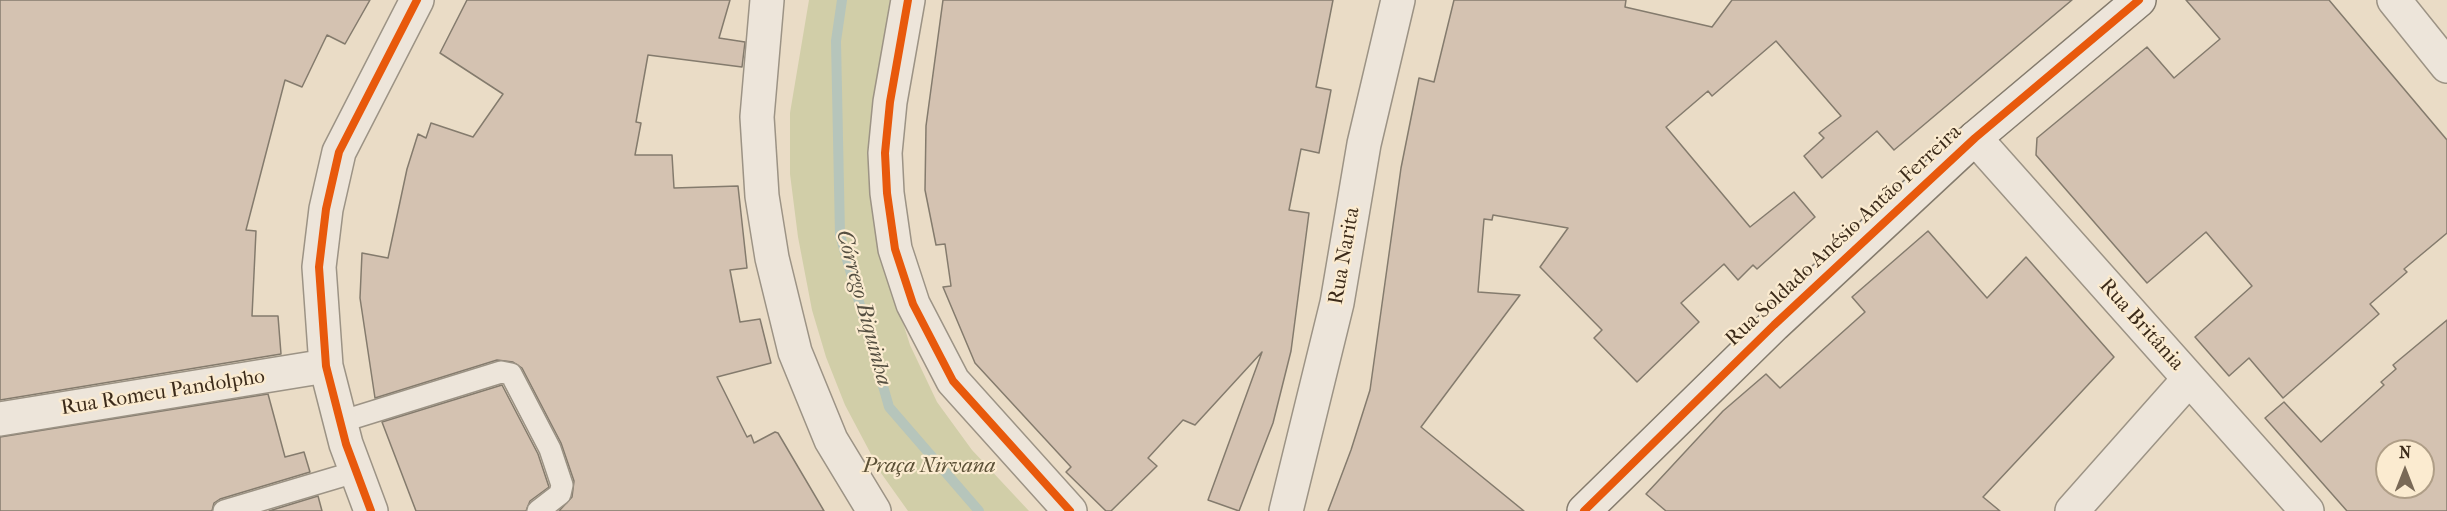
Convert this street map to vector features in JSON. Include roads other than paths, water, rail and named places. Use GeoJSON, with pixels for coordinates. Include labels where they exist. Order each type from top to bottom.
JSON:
{"type":"FeatureCollection","features":[{"type":"Feature","properties":{"kind":"street"},"geometry":{"type":"LineString","coordinates":[[371,511],[355,472],[326,366],[319,267],[326,209],[339,152],[417,0]]}},
{"type":"Feature","properties":{"kind":"street"},"geometry":{"type":"LineString","coordinates":[[767,0],[758,117],[762,196],[772,258],[795,352],[831,440],[874,511]]}},
{"type":"Feature","properties":{"kind":"street"},"geometry":{"type":"LineString","coordinates":[[908,0],[890,102],[885,153],[887,193],[895,249],[913,304],[953,381],[1070,511]]}},
{"type":"Feature","properties":{"kind":"street","name":"Rua Narita"},"geometry":{"type":"LineString","coordinates":[[1287,511],[1337,303],[1364,144],[1398,0]]}},
{"type":"Feature","properties":{"kind":"street","name":"Rua Soldado Anésio Antão Ferreira"},"geometry":{"type":"LineString","coordinates":[[1584,511],[1773,325],[1975,138],[2139,0]]}},
{"type":"Feature","properties":{"kind":"street"},"geometry":{"type":"LineString","coordinates":[[2394,0],[2447,66]]}},
{"type":"Feature","properties":{"kind":"street","name":"Rua Britânia"},"geometry":{"type":"LineString","coordinates":[[1975,138],[2307,511]]}},
{"type":"Feature","properties":{"kind":"street","name":"Rua Romeu Pandolpho"},"geometry":{"type":"LineString","coordinates":[[0,419],[326,366]]}},
{"type":"Feature","properties":{"kind":"street"},"geometry":{"type":"LineString","coordinates":[[2072,511],[2189,379]]}},
{"type":"Feature","properties":{"kind":"lane"},"geometry":{"type":"LineString","coordinates":[[340,422],[501,372],[513,376],[550,449],[561,480],[560,494],[538,511]]}},
{"type":"Feature","properties":{"kind":"lane"},"geometry":{"type":"LineString","coordinates":[[224,511],[355,472]]}},
{"type":"Feature","properties":{"kind":"waterway","name":"Córrego Biquinha"},"geometry":{"type":"LineString","coordinates":[[842,0],[836,41],[840,235],[889,407],[979,511]]}},
{"type":"Feature","properties":{"kind":"park label","name":"Praça Nirvana"},"geometry":{"type":"Point","coordinates":[929,467]}}]}
